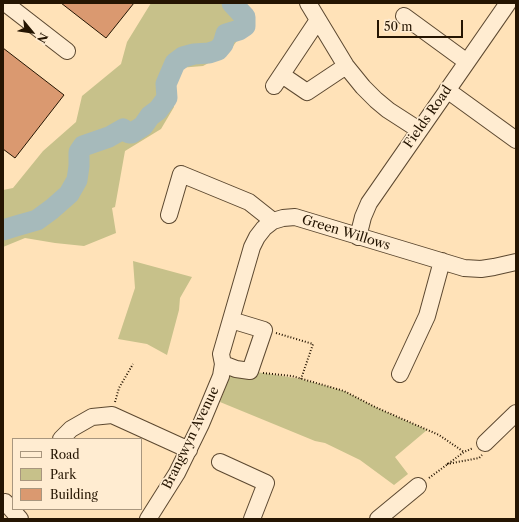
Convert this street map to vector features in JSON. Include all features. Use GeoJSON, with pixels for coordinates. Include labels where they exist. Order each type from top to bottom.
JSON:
{"type":"FeatureCollection","features":[{"type":"Feature","properties":{"kind":"street"},"geometry":{"type":"LineString","coordinates":[[5,3],[67,51]]}},
{"type":"Feature","properties":{"kind":"street"},"geometry":{"type":"LineString","coordinates":[[308,3],[346,66],[363,87],[376,100],[419,130]]}},
{"type":"Feature","properties":{"kind":"street","name":"Fields Road"},"geometry":{"type":"LineString","coordinates":[[358,236],[362,217],[368,203],[508,3]]}},
{"type":"Feature","properties":{"kind":"street"},"geometry":{"type":"LineString","coordinates":[[404,16],[467,62]]}},
{"type":"Feature","properties":{"kind":"street"},"geometry":{"type":"LineString","coordinates":[[318,20],[278,80],[307,92],[346,66]]}},
{"type":"Feature","properties":{"kind":"street"},"geometry":{"type":"LineString","coordinates":[[447,90],[516,140]]}},
{"type":"Feature","properties":{"kind":"street"},"geometry":{"type":"LineString","coordinates":[[169,215],[181,174],[249,202],[273,221]]}},
{"type":"Feature","properties":{"kind":"street","name":"Green Willows"},"geometry":{"type":"LineString","coordinates":[[273,221],[295,217],[464,268],[481,269],[516,262]]}},
{"type":"Feature","properties":{"kind":"street","name":"Brangwyn Avenue"},"geometry":{"type":"LineString","coordinates":[[148,519],[177,473],[189,450],[222,376],[223,364],[221,354],[252,247],[264,228],[273,221]]}},
{"type":"Feature","properties":{"kind":"street"},"geometry":{"type":"LineString","coordinates":[[400,374],[427,316],[442,261]]}},
{"type":"Feature","properties":{"kind":"street"},"geometry":{"type":"LineString","coordinates":[[223,364],[236,369],[250,371],[264,330],[231,320]]}},
{"type":"Feature","properties":{"kind":"street"},"geometry":{"type":"LineString","coordinates":[[485,443],[516,413]]}},
{"type":"Feature","properties":{"kind":"street"},"geometry":{"type":"LineString","coordinates":[[62,438],[71,429],[92,417],[112,415],[189,450]]}},
{"type":"Feature","properties":{"kind":"street"},"geometry":{"type":"LineString","coordinates":[[220,462],[266,483],[252,519]]}},
{"type":"Feature","properties":{"kind":"street"},"geometry":{"type":"LineString","coordinates":[[378,519],[418,486]]}},
{"type":"Feature","properties":{"kind":"street"},"geometry":{"type":"LineString","coordinates":[[14,510],[20,519]]}},
{"type":"Feature","properties":{"kind":"path"},"geometry":{"type":"LineString","coordinates":[[264,330],[312,344],[301,379]]}},
{"type":"Feature","properties":{"kind":"path"},"geometry":{"type":"LineString","coordinates":[[112,415],[119,388],[134,364]]}},
{"type":"Feature","properties":{"kind":"path"},"geometry":{"type":"LineString","coordinates":[[250,371],[292,376],[344,391],[375,407],[439,435],[464,452],[418,486]]}},
{"type":"Feature","properties":{"kind":"green space"},"geometry":{"type":"Polygon","coordinates":[[[151,3],[235,3],[247,19],[241,35],[229,52],[203,66],[179,68],[170,90],[174,107],[161,129],[125,151],[115,207],[112,208],[116,233],[84,246],[25,238],[3,247],[3,190],[13,188],[43,151],[76,122],[82,96],[121,64],[127,42],[151,3]]]}},
{"type":"Feature","properties":{"kind":"green space"},"geometry":{"type":"Polygon","coordinates":[[[133,261],[192,277],[180,298],[179,310],[167,355],[147,344],[118,339],[135,288],[133,261]]]}},
{"type":"Feature","properties":{"kind":"green space"},"geometry":{"type":"Polygon","coordinates":[[[233,368],[301,379],[344,391],[375,407],[427,430],[395,457],[408,474],[394,485],[360,460],[325,443],[315,441],[220,402],[233,368]]]}},
{"type":"Feature","properties":{"kind":"building"},"geometry":{"type":"Polygon","coordinates":[[[61,3],[134,3],[106,38],[61,3]]]}},
{"type":"Feature","properties":{"kind":"building"},"geometry":{"type":"Polygon","coordinates":[[[3,48],[64,95],[15,158],[3,149],[3,48]]]}},
{"type":"Feature","properties":{"kind":"waterway"},"geometry":{"type":"LineString","coordinates":[[3,230],[37,220],[69,194],[77,180],[79,152],[83,146],[109,137],[123,129],[129,133],[132,133],[143,126],[167,98],[166,84],[175,63],[183,57],[218,50],[223,44],[226,34],[239,30],[245,26],[245,17],[232,3]]}}]}
